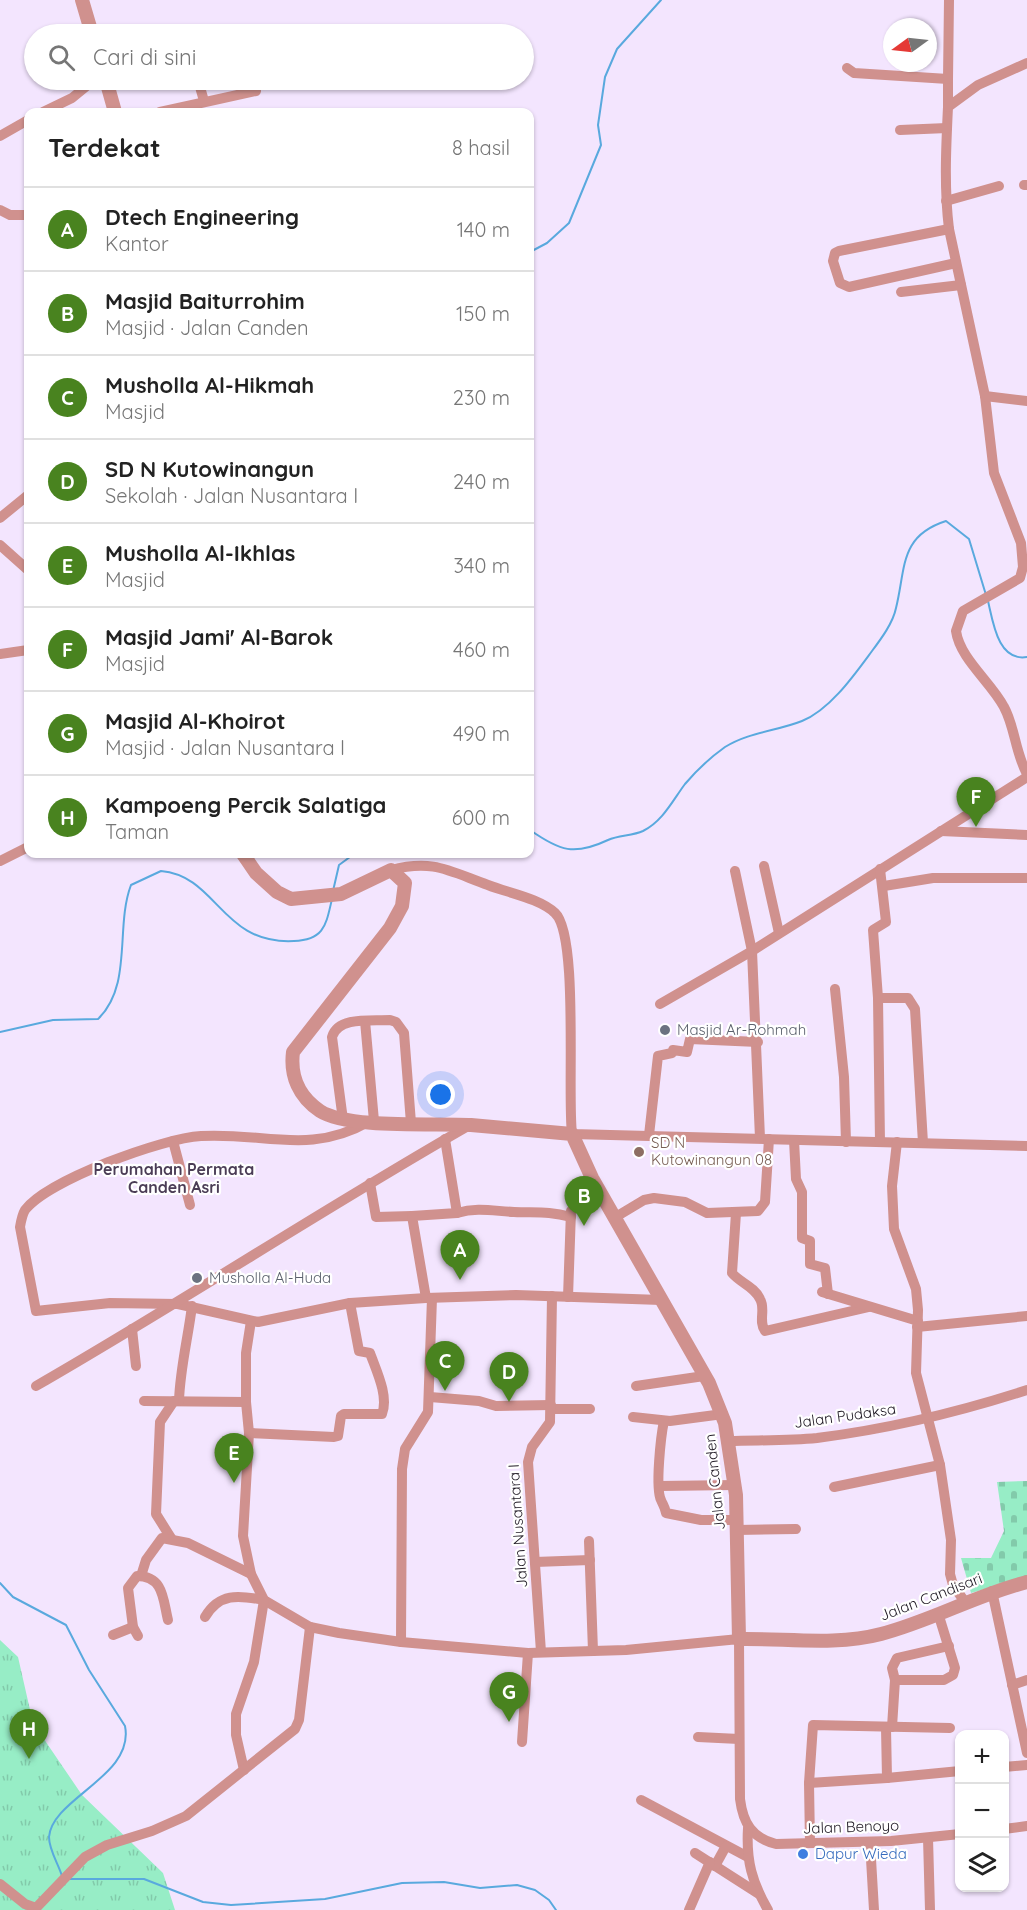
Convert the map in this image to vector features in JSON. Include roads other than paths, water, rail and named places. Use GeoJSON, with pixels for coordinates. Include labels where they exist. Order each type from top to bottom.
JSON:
{"type":"FeatureCollection","features":[{"type":"Feature","properties":{"kind":"street"},"geometry":{"type":"LineString","coordinates":[[82,0],[89,24]]}},
{"type":"Feature","properties":{"kind":"street"},"geometry":{"type":"LineString","coordinates":[[660,1004],[752,951],[1027,775],[1018,754],[1004,706],[957,638],[956,625],[963,611],[1020,578],[1023,557],[1016,525],[994,473],[985,396],[945,201],[949,0]]}},
{"type":"Feature","properties":{"kind":"street"},"geometry":{"type":"LineString","coordinates":[[948,107],[978,85],[1027,63]]}},
{"type":"Feature","properties":{"kind":"street"},"geometry":{"type":"LineString","coordinates":[[847,68],[854,73],[948,79]]}},
{"type":"Feature","properties":{"kind":"street"},"geometry":{"type":"LineString","coordinates":[[51,108],[88,90]]}},
{"type":"Feature","properties":{"kind":"street"},"geometry":{"type":"LineString","coordinates":[[108,90],[114,108]]}},
{"type":"Feature","properties":{"kind":"street"},"geometry":{"type":"LineString","coordinates":[[201,90],[204,101]]}},
{"type":"Feature","properties":{"kind":"street"},"geometry":{"type":"LineString","coordinates":[[176,108],[256,91]]}},
{"type":"Feature","properties":{"kind":"street"},"geometry":{"type":"LineString","coordinates":[[0,136],[24,122]]}},
{"type":"Feature","properties":{"kind":"street"},"geometry":{"type":"LineString","coordinates":[[900,130],[947,128]]}},
{"type":"Feature","properties":{"kind":"street"},"geometry":{"type":"LineString","coordinates":[[945,201],[999,186]]}},
{"type":"Feature","properties":{"kind":"street"},"geometry":{"type":"LineString","coordinates":[[0,210],[10,215],[24,215]]}},
{"type":"Feature","properties":{"kind":"street"},"geometry":{"type":"LineString","coordinates":[[949,229],[839,251],[835,253],[833,261],[837,278],[844,286],[849,287],[956,263]]}},
{"type":"Feature","properties":{"kind":"street"},"geometry":{"type":"LineString","coordinates":[[901,292],[961,285]]}},
{"type":"Feature","properties":{"kind":"street"},"geometry":{"type":"LineString","coordinates":[[985,396],[1027,401]]}},
{"type":"Feature","properties":{"kind":"street"},"geometry":{"type":"LineString","coordinates":[[0,518],[24,498]]}},
{"type":"Feature","properties":{"kind":"street"},"geometry":{"type":"LineString","coordinates":[[0,545],[24,566]]}},
{"type":"Feature","properties":{"kind":"street"},"geometry":{"type":"LineString","coordinates":[[0,654],[24,651]]}},
{"type":"Feature","properties":{"kind":"street"},"geometry":{"type":"LineString","coordinates":[[941,831],[1027,835]]}},
{"type":"Feature","properties":{"kind":"street"},"geometry":{"type":"LineString","coordinates":[[0,861],[24,849]]}},
{"type":"Feature","properties":{"kind":"street"},"geometry":{"type":"LineString","coordinates":[[246,858],[256,873],[277,892],[291,899],[308,899],[354,890],[391,870],[427,864],[541,905],[560,919],[565,930],[569,982],[572,1134]]}},
{"type":"Feature","properties":{"kind":"street"},"geometry":{"type":"LineString","coordinates":[[764,866],[780,933]]}},
{"type":"Feature","properties":{"kind":"street"},"geometry":{"type":"LineString","coordinates":[[880,869],[884,886],[886,922],[873,930],[878,998],[880,1142]]}},
{"type":"Feature","properties":{"kind":"street"},"geometry":{"type":"LineString","coordinates":[[391,870],[405,883],[402,906],[379,943],[293,1052],[291,1067],[296,1083],[305,1099],[322,1112],[343,1120],[470,1125],[572,1134],[1027,1146]]}},
{"type":"Feature","properties":{"kind":"street"},"geometry":{"type":"LineString","coordinates":[[614,1218],[644,1200],[654,1198],[685,1202],[706,1213],[756,1212],[765,1204],[765,1138],[752,951],[735,871]]}},
{"type":"Feature","properties":{"kind":"street"},"geometry":{"type":"LineString","coordinates":[[884,886],[933,878],[1027,878]]}},
{"type":"Feature","properties":{"kind":"street"},"geometry":{"type":"LineString","coordinates":[[835,988],[844,1077],[846,1142]]}},
{"type":"Feature","properties":{"kind":"street"},"geometry":{"type":"LineString","coordinates":[[878,998],[908,998],[915,1009],[923,1143]]}},
{"type":"Feature","properties":{"kind":"street"},"geometry":{"type":"LineString","coordinates":[[343,1120],[332,1037],[336,1027],[365,1021],[390,1020],[396,1022],[404,1033],[411,1123]]}},
{"type":"Feature","properties":{"kind":"street"},"geometry":{"type":"LineString","coordinates":[[365,1021],[373,1121]]}},
{"type":"Feature","properties":{"kind":"street"},"geometry":{"type":"LineString","coordinates":[[649,1135],[657,1056],[673,1050],[687,1052],[690,1039],[758,1042]]}},
{"type":"Feature","properties":{"kind":"street"},"geometry":{"type":"LineString","coordinates":[[373,1121],[340,1135],[301,1142],[199,1136],[173,1141],[80,1174],[25,1210],[20,1227],[36,1311],[110,1303],[178,1304],[250,1321],[273,1320],[350,1303],[429,1298],[552,1296],[661,1300]]}},
{"type":"Feature","properties":{"kind":"street"},"geometry":{"type":"LineString","coordinates":[[36,1386],[178,1304],[370,1183],[470,1125]]}},
{"type":"Feature","properties":{"kind":"street","name":"Jalan Canden"},"geometry":{"type":"LineString","coordinates":[[572,1134],[592,1178],[704,1376],[723,1414],[735,1485],[740,1799],[748,1828],[746,1856]]}},
{"type":"Feature","properties":{"kind":"street"},"geometry":{"type":"LineString","coordinates":[[445,1139],[457,1213]]}},
{"type":"Feature","properties":{"kind":"street"},"geometry":{"type":"LineString","coordinates":[[794,1140],[796,1179],[802,1192],[802,1238],[810,1241],[810,1264],[825,1268],[825,1293],[918,1324],[1027,1316]]}},
{"type":"Feature","properties":{"kind":"street"},"geometry":{"type":"LineString","coordinates":[[173,1141],[190,1205]]}},
{"type":"Feature","properties":{"kind":"street"},"geometry":{"type":"LineString","coordinates":[[897,1142],[892,1186],[894,1229],[916,1289],[918,1324],[916,1373],[940,1465],[951,1540],[950,1574],[953,1585],[965,1602]]}},
{"type":"Feature","properties":{"kind":"street"},"geometry":{"type":"LineString","coordinates":[[370,1183],[376,1217],[457,1213],[482,1208],[517,1212],[543,1210],[571,1213],[568,1297]]}},
{"type":"Feature","properties":{"kind":"street"},"geometry":{"type":"LineString","coordinates":[[736,1213],[732,1273],[756,1291],[762,1302],[761,1326],[765,1331],[869,1307]]}},
{"type":"Feature","properties":{"kind":"street"},"geometry":{"type":"LineString","coordinates":[[401,1642],[404,1455],[410,1441],[426,1418],[430,1398],[429,1298],[412,1216]]}},
{"type":"Feature","properties":{"kind":"street","name":"Jalan Nusantara I"},"geometry":{"type":"LineString","coordinates":[[542,1652],[529,1454],[546,1430],[551,1407],[552,1296]]}},
{"type":"Feature","properties":{"kind":"street"},"geometry":{"type":"LineString","coordinates":[[249,1434],[334,1437],[338,1436],[344,1414],[382,1414],[385,1407],[378,1378],[370,1353],[359,1351],[350,1303]]}},
{"type":"Feature","properties":{"kind":"street"},"geometry":{"type":"LineString","coordinates":[[171,1538],[156,1514],[160,1422],[176,1401],[181,1365],[187,1348],[192,1306]]}},
{"type":"Feature","properties":{"kind":"street"},"geometry":{"type":"LineString","coordinates":[[244,1770],[236,1735],[236,1714],[254,1662],[264,1600],[251,1574],[243,1536],[249,1434],[246,1402],[246,1353],[250,1321]]}},
{"type":"Feature","properties":{"kind":"street"},"geometry":{"type":"LineString","coordinates":[[132,1329],[136,1366]]}},
{"type":"Feature","properties":{"kind":"street"},"geometry":{"type":"LineString","coordinates":[[636,1386],[704,1376]]}},
{"type":"Feature","properties":{"kind":"street","name":"Jalan Pudaksa"},"geometry":{"type":"LineString","coordinates":[[729,1441],[815,1438],[928,1418],[1027,1390]]}},
{"type":"Feature","properties":{"kind":"street"},"geometry":{"type":"LineString","coordinates":[[430,1398],[479,1401],[496,1406],[590,1409]]}},
{"type":"Feature","properties":{"kind":"street"},"geometry":{"type":"LineString","coordinates":[[144,1401],[246,1402]]}},
{"type":"Feature","properties":{"kind":"street"},"geometry":{"type":"LineString","coordinates":[[633,1418],[664,1421],[723,1414]]}},
{"type":"Feature","properties":{"kind":"street"},"geometry":{"type":"LineString","coordinates":[[664,1421],[660,1440],[660,1498],[666,1513],[737,1525],[796,1529]]}},
{"type":"Feature","properties":{"kind":"street"},"geometry":{"type":"LineString","coordinates":[[834,1486],[940,1465]]}},
{"type":"Feature","properties":{"kind":"street"},"geometry":{"type":"LineString","coordinates":[[660,1486],[735,1485]]}},
{"type":"Feature","properties":{"kind":"street"},"geometry":{"type":"LineString","coordinates":[[141,1576],[146,1560],[156,1543],[162,1538],[188,1543],[251,1574]]}},
{"type":"Feature","properties":{"kind":"street"},"geometry":{"type":"LineString","coordinates":[[589,1541],[593,1651]]}},
{"type":"Feature","properties":{"kind":"street"},"geometry":{"type":"LineString","coordinates":[[535,1562],[590,1560]]}},
{"type":"Feature","properties":{"kind":"street"},"geometry":{"type":"LineString","coordinates":[[113,1635],[136,1632],[128,1588],[134,1578],[141,1576],[162,1588],[168,1620]]}},
{"type":"Feature","properties":{"kind":"street","name":"Jalan Candisari"},"geometry":{"type":"LineString","coordinates":[[739,1639],[862,1637],[896,1629],[992,1591],[1027,1582]]}},
{"type":"Feature","properties":{"kind":"street"},"geometry":{"type":"LineString","coordinates":[[992,1591],[1027,1753]]}},
{"type":"Feature","properties":{"kind":"street"},"geometry":{"type":"LineString","coordinates":[[205,1617],[212,1605],[224,1598],[238,1596],[264,1600],[310,1627],[401,1642],[528,1653],[593,1651],[739,1639]]}},
{"type":"Feature","properties":{"kind":"street"},"geometry":{"type":"LineString","coordinates":[[896,1680],[906,1682],[950,1678],[955,1668],[938,1613]]}},
{"type":"Feature","properties":{"kind":"street"},"geometry":{"type":"LineString","coordinates":[[0,1884],[25,1904],[36,1908],[85,1857],[107,1845],[152,1831],[186,1816],[295,1729],[299,1720],[310,1627]]}},
{"type":"Feature","properties":{"kind":"street"},"geometry":{"type":"LineString","coordinates":[[887,1778],[889,1728],[896,1680],[892,1668],[897,1658],[949,1646]]}},
{"type":"Feature","properties":{"kind":"street"},"geometry":{"type":"LineString","coordinates":[[522,1742],[528,1653]]}},
{"type":"Feature","properties":{"kind":"street"},"geometry":{"type":"LineString","coordinates":[[1012,1685],[1027,1680]]}},
{"type":"Feature","properties":{"kind":"street"},"geometry":{"type":"LineString","coordinates":[[810,1843],[809,1784],[813,1725],[950,1728]]}},
{"type":"Feature","properties":{"kind":"street"},"geometry":{"type":"LineString","coordinates":[[698,1737],[739,1739]]}},
{"type":"Feature","properties":{"kind":"street"},"geometry":{"type":"LineString","coordinates":[[1009,1766],[1027,1764]]}},
{"type":"Feature","properties":{"kind":"street"},"geometry":{"type":"LineString","coordinates":[[809,1784],[955,1771]]}},
{"type":"Feature","properties":{"kind":"street"},"geometry":{"type":"LineString","coordinates":[[641,1800],[746,1856],[759,1894],[768,1910]]}},
{"type":"Feature","properties":{"kind":"street"},"geometry":{"type":"LineString","coordinates":[[1009,1828],[1027,1826]]}},
{"type":"Feature","properties":{"kind":"street","name":"Jalan Benoyo"},"geometry":{"type":"LineString","coordinates":[[748,1828],[758,1837],[776,1844],[870,1842],[955,1835]]}},
{"type":"Feature","properties":{"kind":"street"},"geometry":{"type":"LineString","coordinates":[[928,1838],[930,1910]]}},
{"type":"Feature","properties":{"kind":"street"},"geometry":{"type":"LineString","coordinates":[[870,1842],[874,1910]]}},
{"type":"Feature","properties":{"kind":"street"},"geometry":{"type":"LineString","coordinates":[[689,1910],[713,1864],[726,1846]]}},
{"type":"Feature","properties":{"kind":"street"},"geometry":{"type":"LineString","coordinates":[[695,1853],[759,1894]]}},
{"type":"Feature","properties":{"kind":"street"},"geometry":{"type":"LineString","coordinates":[[0,1893],[24,1910]]}},
{"type":"Feature","properties":{"kind":"waterway"},"geometry":{"type":"LineString","coordinates":[[534,250],[547,243],[569,223],[601,145],[598,125],[605,77],[617,49],[661,0]]}},
{"type":"Feature","properties":{"kind":"waterway"},"geometry":{"type":"LineString","coordinates":[[534,833],[559,847],[576,849],[643,831],[662,816],[694,774],[725,747],[744,738],[802,721],[822,709],[850,680],[886,631],[894,614],[907,555],[920,535],[931,527],[946,521],[969,539],[986,595]]}},
{"type":"Feature","properties":{"kind":"waterway"},"geometry":{"type":"LineString","coordinates":[[988,601],[998,639],[1003,647],[1017,657],[1027,657]]}},
{"type":"Feature","properties":{"kind":"waterway"},"geometry":{"type":"LineString","coordinates":[[333,891],[339,865],[349,858]]}},
{"type":"Feature","properties":{"kind":"waterway"},"geometry":{"type":"LineString","coordinates":[[0,1032],[53,1020],[98,1019],[109,1005],[116,990],[120,973],[126,901],[131,885],[161,871],[180,876],[196,885],[235,922],[250,932],[270,939],[294,941],[312,938],[326,923],[332,899]]}},
{"type":"Feature","properties":{"kind":"waterway"},"geometry":{"type":"LineString","coordinates":[[0,1583],[13,1597],[66,1625],[89,1670],[125,1726],[125,1744],[118,1759],[106,1773],[64,1810],[54,1823],[49,1842],[62,1876]]}},
{"type":"Feature","properties":{"kind":"waterway"},"geometry":{"type":"LineString","coordinates":[[70,1879],[144,1879],[203,1902],[231,1905],[325,1899],[402,1883],[444,1882],[480,1888],[517,1885],[535,1890],[549,1900],[556,1910]]}},
{"type":"Feature","properties":{"kind":"place","name":"Masjid Jami' Al-Barok"},"geometry":{"type":"Point","coordinates":[976,827]}},
{"type":"Feature","properties":{"kind":"place","name":"Masjid Ar-Rohmah"},"geometry":{"type":"Point","coordinates":[665,1030]}},
{"type":"Feature","properties":{"kind":"place","name":"SD N Kutowinangun 08"},"geometry":{"type":"Point","coordinates":[639,1152]}},
{"type":"Feature","properties":{"kind":"place","name":"Masjid Baiturrohim"},"geometry":{"type":"Point","coordinates":[584,1226]}},
{"type":"Feature","properties":{"kind":"place","name":"Musholla Al-Huda"},"geometry":{"type":"Point","coordinates":[197,1278]}},
{"type":"Feature","properties":{"kind":"place","name":"Dtech Engineering"},"geometry":{"type":"Point","coordinates":[460,1280]}},
{"type":"Feature","properties":{"kind":"place","name":"Musholla Al-Hikmah"},"geometry":{"type":"Point","coordinates":[445,1391]}},
{"type":"Feature","properties":{"kind":"place","name":"SD N Kutowinangun"},"geometry":{"type":"Point","coordinates":[509,1402]}},
{"type":"Feature","properties":{"kind":"place","name":"Musholla Al-Ikhlas"},"geometry":{"type":"Point","coordinates":[234,1483]}},
{"type":"Feature","properties":{"kind":"place","name":"Masjid Al-Khoirot"},"geometry":{"type":"Point","coordinates":[509,1722]}},
{"type":"Feature","properties":{"kind":"place","name":"Kampoeng Percik Salatiga"},"geometry":{"type":"Point","coordinates":[29,1759]}},
{"type":"Feature","properties":{"kind":"place","name":"Dapur Wieda"},"geometry":{"type":"Point","coordinates":[803,1854]}},
{"type":"Feature","properties":{"kind":"district","name":"Perumahan Permata Canden Asri"},"geometry":{"type":"Point","coordinates":[174,1178]}}]}
